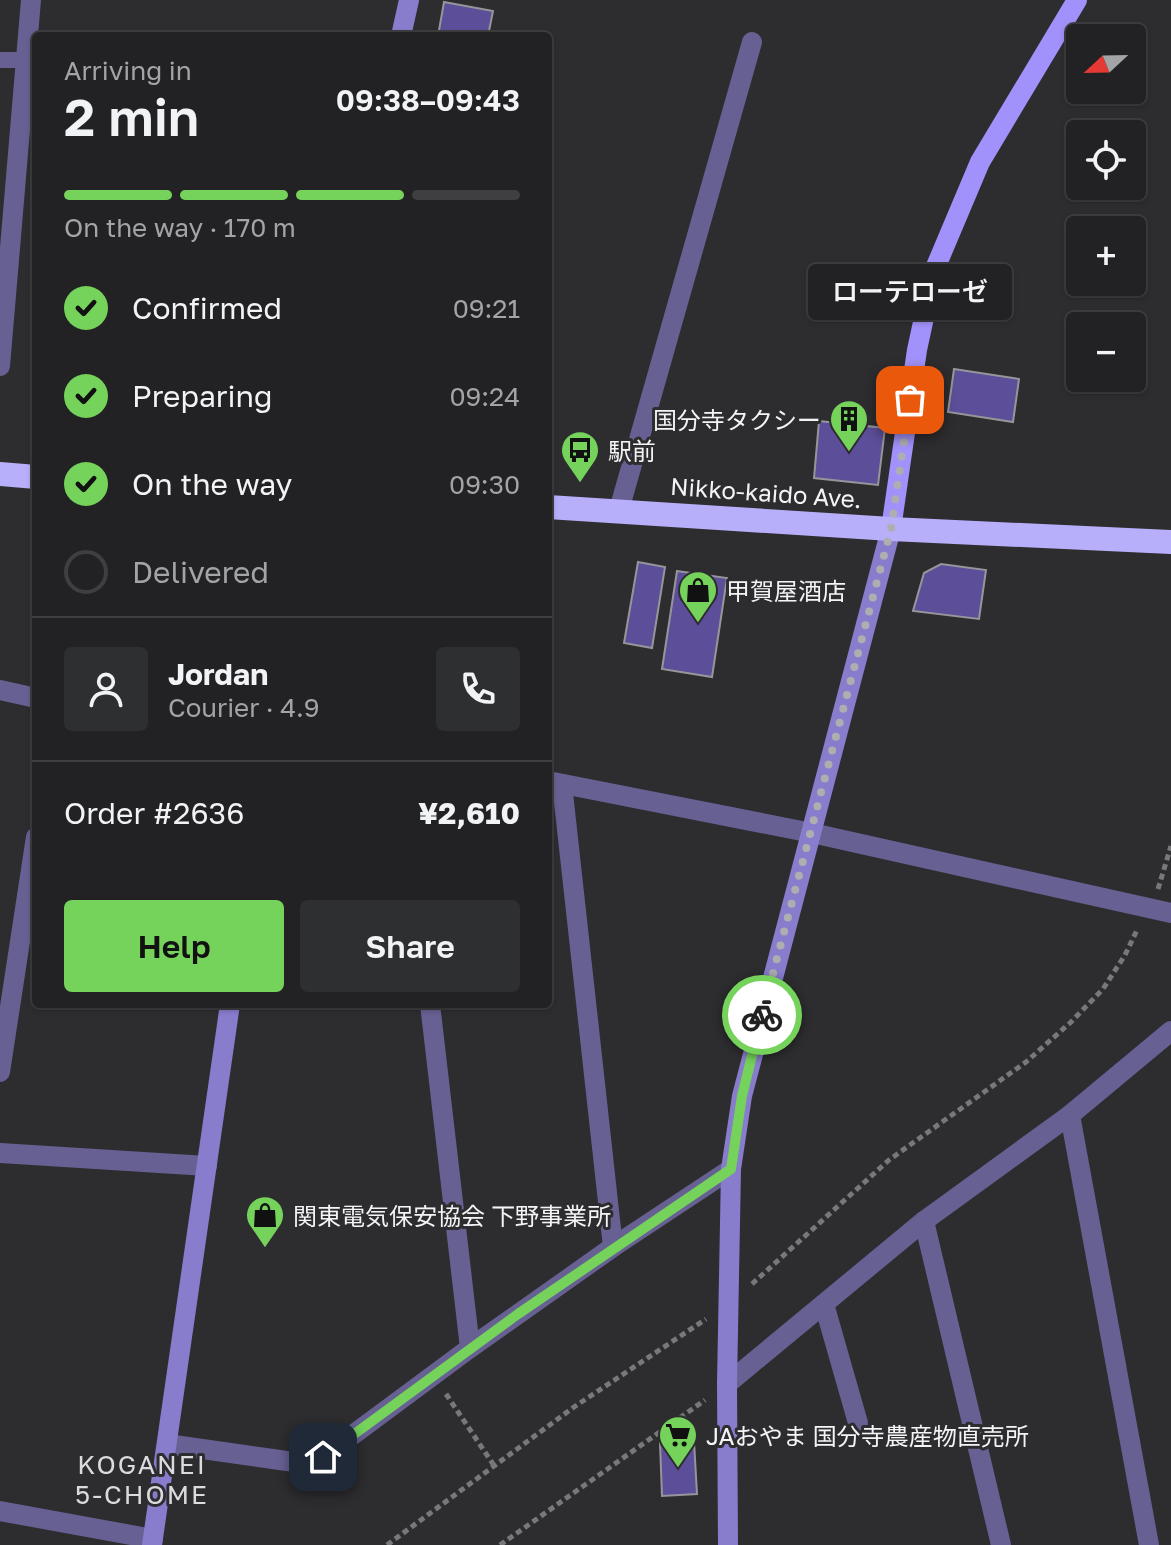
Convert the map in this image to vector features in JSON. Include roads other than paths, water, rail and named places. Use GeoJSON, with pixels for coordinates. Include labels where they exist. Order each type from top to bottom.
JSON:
{"type":"FeatureCollection","features":[{"type":"Feature","properties":{"kind":"highway"},"geometry":{"type":"LineString","coordinates":[[0,474],[32,477]]}},
{"type":"Feature","properties":{"kind":"highway","name":"Nikko-kaido Ave."},"geometry":{"type":"LineString","coordinates":[[552,507],[891,529],[1171,542]]}},
{"type":"Feature","properties":{"kind":"main road"},"geometry":{"type":"LineString","coordinates":[[891,529],[917,350],[934,271],[980,162],[1077,0]]}},
{"type":"Feature","properties":{"kind":"street"},"geometry":{"type":"LineString","coordinates":[[0,366],[31,0]]}},
{"type":"Feature","properties":{"kind":"street"},"geometry":{"type":"LineString","coordinates":[[402,32],[409,0]]}},
{"type":"Feature","properties":{"kind":"street"},"geometry":{"type":"LineString","coordinates":[[619,510],[752,42]]}},
{"type":"Feature","properties":{"kind":"street"},"geometry":{"type":"LineString","coordinates":[[728,1545],[731,1169],[745,1082],[891,529]]}},
{"type":"Feature","properties":{"kind":"street"},"geometry":{"type":"LineString","coordinates":[[0,690],[32,697]]}},
{"type":"Feature","properties":{"kind":"street"},"geometry":{"type":"LineString","coordinates":[[613,1247],[555,782],[812,833],[1161,911]]}},
{"type":"Feature","properties":{"kind":"street"},"geometry":{"type":"LineString","coordinates":[[0,1072],[32,863]]}},
{"type":"Feature","properties":{"kind":"street"},"geometry":{"type":"LineString","coordinates":[[0,1511],[153,1542],[229,1008]]}},
{"type":"Feature","properties":{"kind":"street"},"geometry":{"type":"LineString","coordinates":[[430,1008],[470,1348]]}},
{"type":"Feature","properties":{"kind":"street"},"geometry":{"type":"LineString","coordinates":[[727,1384],[924,1221],[1070,1115],[1171,1031]]}},
{"type":"Feature","properties":{"kind":"street"},"geometry":{"type":"LineString","coordinates":[[1070,1115],[1149,1545]]}},
{"type":"Feature","properties":{"kind":"street"},"geometry":{"type":"LineString","coordinates":[[0,1153],[207,1166]]}},
{"type":"Feature","properties":{"kind":"street"},"geometry":{"type":"LineString","coordinates":[[167,1444],[301,1463],[323,1457],[613,1247],[731,1169]]}},
{"type":"Feature","properties":{"kind":"street"},"geometry":{"type":"LineString","coordinates":[[924,1221],[1001,1545]]}},
{"type":"Feature","properties":{"kind":"street"},"geometry":{"type":"LineString","coordinates":[[824,1304],[858,1423]]}},
{"type":"Feature","properties":{"kind":"lane"},"geometry":{"type":"LineString","coordinates":[[0,60],[26,60]]}},
{"type":"Feature","properties":{"kind":"place","name":"ローテローゼ"},"geometry":{"type":"Point","coordinates":[910,400]}},
{"type":"Feature","properties":{"kind":"place","name":"国分寺タクシー"},"geometry":{"type":"Point","coordinates":[849,453]}},
{"type":"Feature","properties":{"kind":"place","name":"駅前"},"geometry":{"type":"Point","coordinates":[580,484]}},
{"type":"Feature","properties":{"kind":"place","name":"甲賀屋酒店"},"geometry":{"type":"Point","coordinates":[698,624]}},
{"type":"Feature","properties":{"kind":"place","name":"関東電気保安協会 下野事業所"},"geometry":{"type":"Point","coordinates":[265,1249]}},
{"type":"Feature","properties":{"kind":"place","name":"JAおやま 国分寺農産物直売所"},"geometry":{"type":"Point","coordinates":[678,1469]}},
{"type":"Feature","properties":{"kind":"district","name":"KOGANEI 5-CHOME"},"geometry":{"type":"Point","coordinates":[142,1479]}}]}
